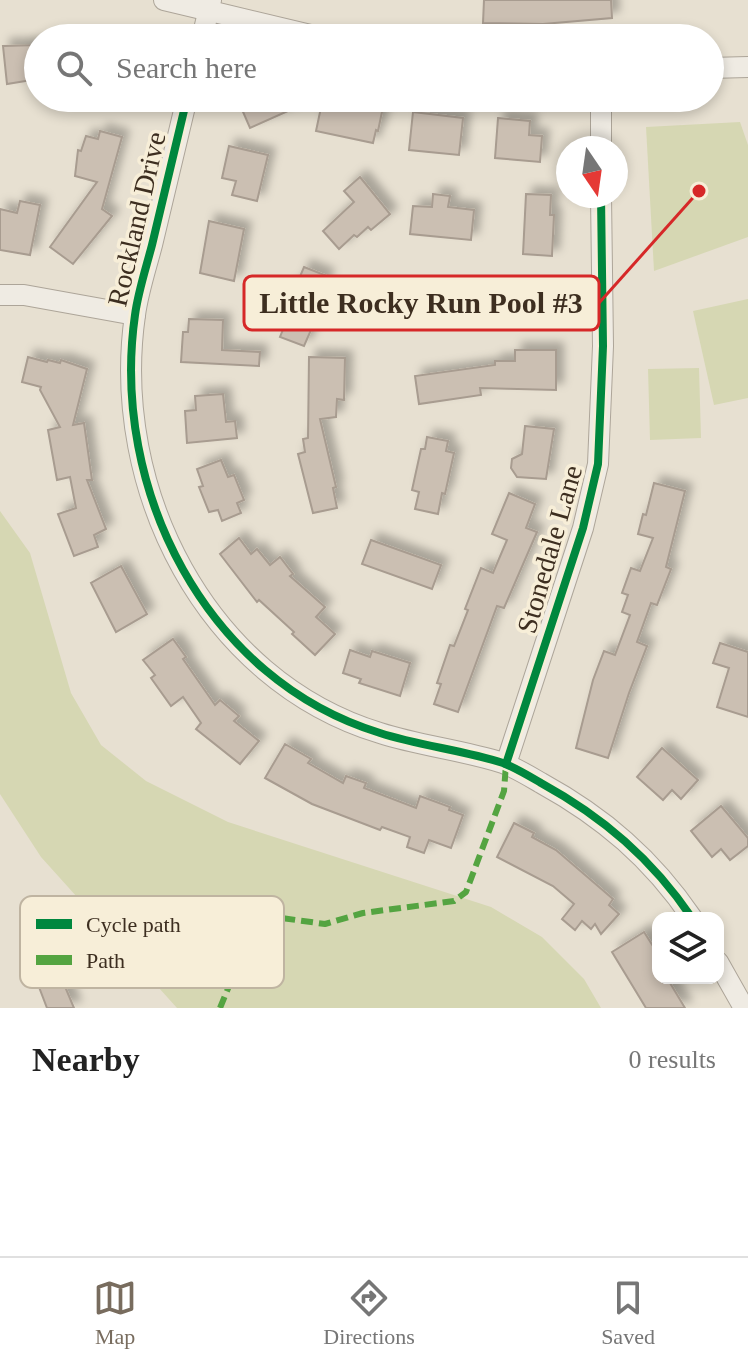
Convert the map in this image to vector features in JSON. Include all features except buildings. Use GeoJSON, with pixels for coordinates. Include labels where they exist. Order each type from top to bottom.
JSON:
{"type":"FeatureCollection","features":[{"type":"Feature","properties":{"kind":"street"},"geometry":{"type":"LineString","coordinates":[[164,0],[210,5],[275,24]]}},
{"type":"Feature","properties":{"kind":"street"},"geometry":{"type":"LineString","coordinates":[[724,68],[748,67]]}},
{"type":"Feature","properties":{"kind":"street","name":"Rockland Drive"},"geometry":{"type":"LineString","coordinates":[[184,112],[135,315],[131,379],[133,425],[140,464],[152,505],[188,580],[211,612],[264,667],[323,708],[379,733],[506,764],[573,801],[611,827],[635,849],[672,889],[688,912]]}},
{"type":"Feature","properties":{"kind":"street"},"geometry":{"type":"LineString","coordinates":[[601,112],[601,136]]}},
{"type":"Feature","properties":{"kind":"street","name":"Stonedale Lane"},"geometry":{"type":"LineString","coordinates":[[506,764],[592,496],[601,431],[601,208]]}},
{"type":"Feature","properties":{"kind":"street"},"geometry":{"type":"LineString","coordinates":[[0,295],[24,295],[135,315]]}},
{"type":"Feature","properties":{"kind":"street"},"geometry":{"type":"LineString","coordinates":[[398,306],[501,301],[601,301]]}},
{"type":"Feature","properties":{"kind":"street"},"geometry":{"type":"LineString","coordinates":[[724,973],[744,1008]]}},
{"type":"Feature","properties":{"kind":"green space"},"geometry":{"type":"Polygon","coordinates":[[[740,122],[748,145],[748,237],[654,271],[646,127],[740,122]]]}},
{"type":"Feature","properties":{"kind":"green space"},"geometry":{"type":"Polygon","coordinates":[[[748,299],[748,398],[714,405],[693,311],[748,299]]]}},
{"type":"Feature","properties":{"kind":"green space"},"geometry":{"type":"Polygon","coordinates":[[[699,368],[701,438],[650,440],[648,369],[699,368]]]}},
{"type":"Feature","properties":{"kind":"green space"},"geometry":{"type":"Polygon","coordinates":[[[0,511],[30,553],[71,693],[101,745],[146,781],[228,822],[491,907],[542,937],[584,979],[601,1008],[177,1008],[159,988],[284,988],[284,896],[76,896],[41,857],[0,794],[0,511]]]}},
{"type":"Feature","properties":{"kind":"marked path"},"geometry":{"type":"LineString","coordinates":[[284,918],[325,924],[363,913],[454,901],[466,892],[504,791],[506,764]]}},
{"type":"Feature","properties":{"kind":"marked path"},"geometry":{"type":"LineString","coordinates":[[220,1008],[228,988]]}},
{"type":"Feature","properties":{"kind":"cycle path"},"geometry":{"type":"LineString","coordinates":[[184,112],[136,306],[131,381],[138,446],[156,510],[183,569],[219,623],[265,670],[318,707],[380,733],[488,759],[527,775],[585,810],[625,841],[688,912]]}},
{"type":"Feature","properties":{"kind":"cycle path"},"geometry":{"type":"LineString","coordinates":[[506,764],[583,528],[598,464],[603,346],[601,208]]}},
{"type":"Feature","properties":{"kind":"place","name":"Little Rocky Run Pool #3"},"geometry":{"type":"Point","coordinates":[699,191]}}]}
